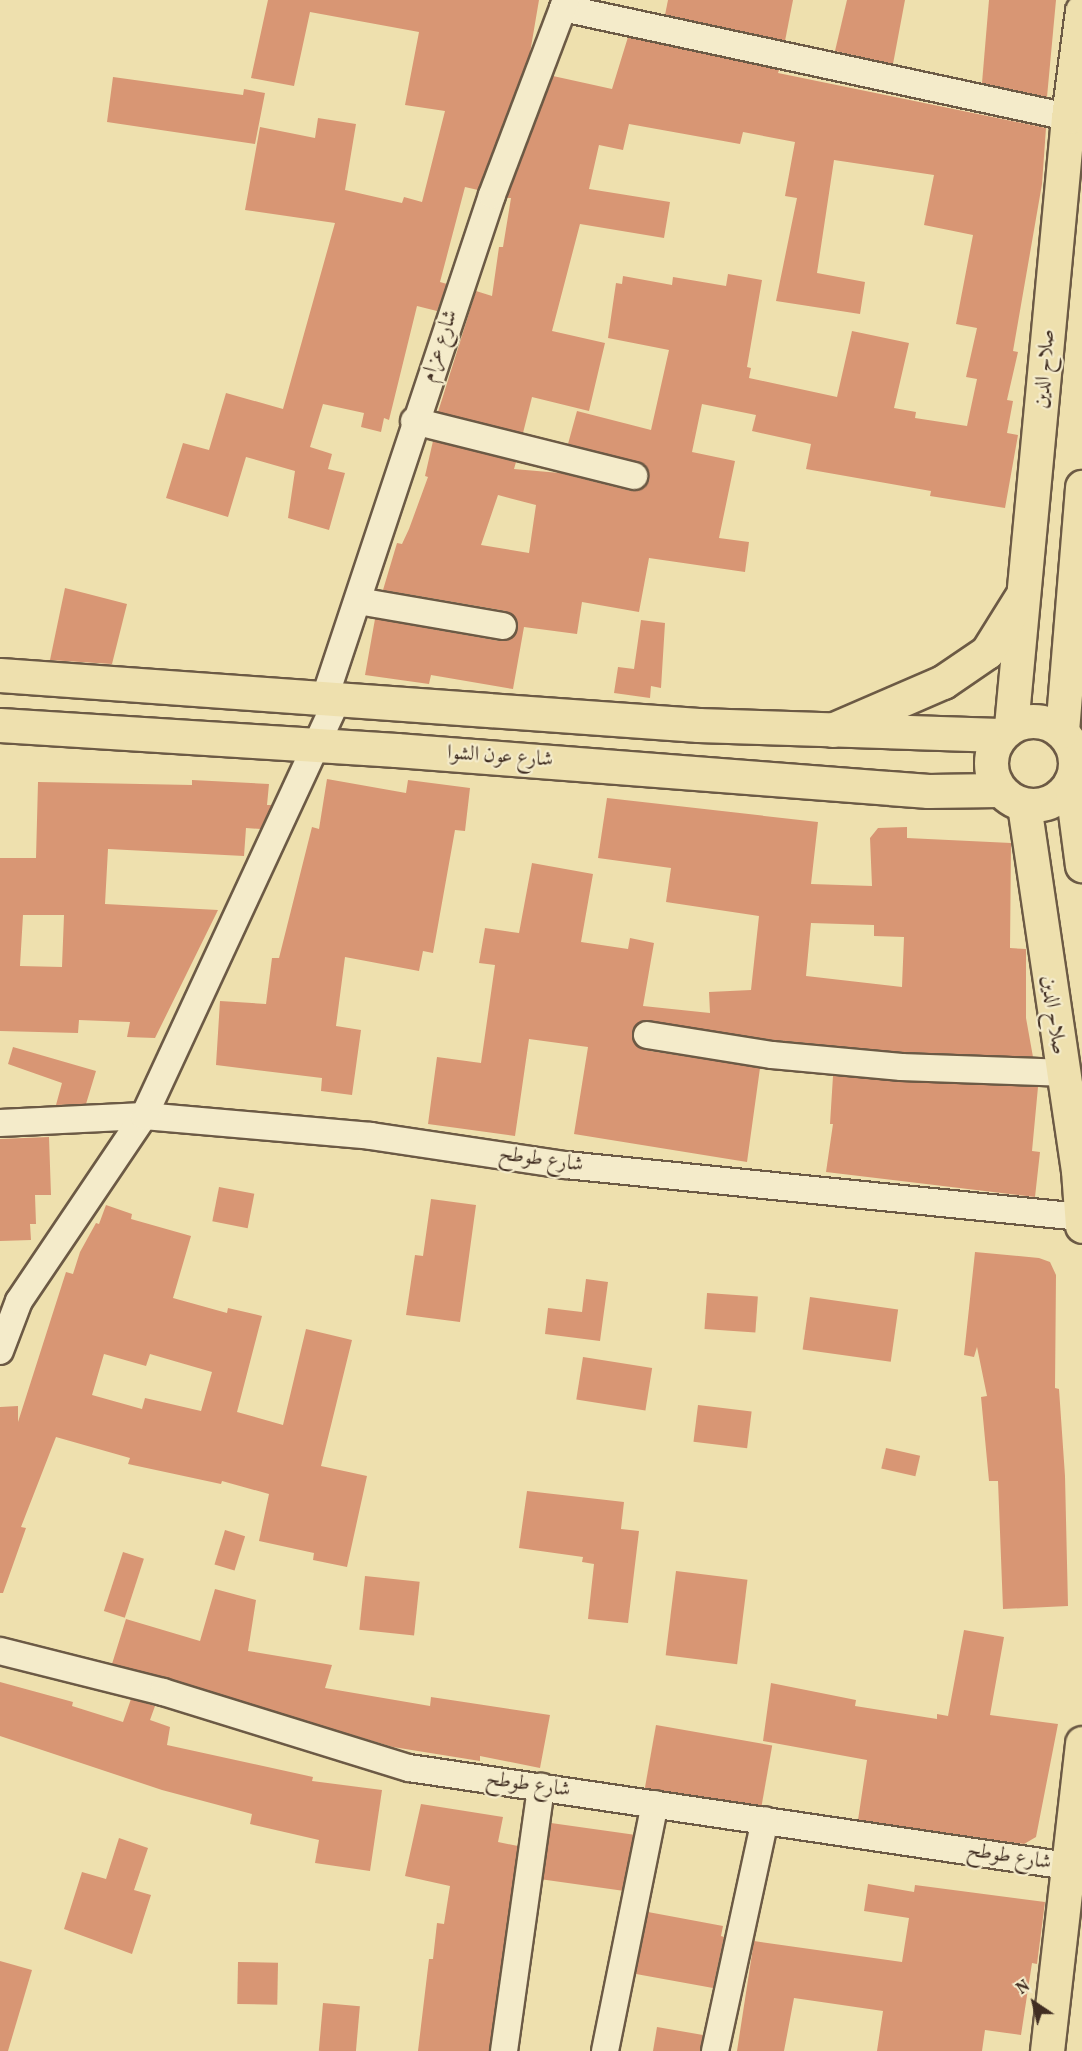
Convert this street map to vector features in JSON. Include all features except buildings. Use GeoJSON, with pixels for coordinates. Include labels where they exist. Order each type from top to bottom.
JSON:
{"type":"FeatureCollection","features":[{"type":"Feature","properties":{"kind":"main road","name":"صلاح الدين"},"geometry":{"type":"LineString","coordinates":[[1005,731],[1024,593],[1068,117],[1082,11]]}},
{"type":"Feature","properties":{"kind":"main road"},"geometry":{"type":"LineString","coordinates":[[1082,487],[1076,630],[1062,731],[1075,755],[1075,799],[1082,865]]}},
{"type":"Feature","properties":{"kind":"main road"},"geometry":{"type":"LineString","coordinates":[[832,730],[944,682],[987,652],[1024,593]]}},
{"type":"Feature","properties":{"kind":"main road"},"geometry":{"type":"LineString","coordinates":[[0,675],[698,725],[832,730],[1005,731],[1038,720],[1062,731]]}},
{"type":"Feature","properties":{"kind":"main road","name":"شارع عون الشوا"},"geometry":{"type":"LineString","coordinates":[[0,725],[316,745],[1012,797]]}},
{"type":"Feature","properties":{"kind":"main road"},"geometry":{"type":"LineString","coordinates":[[1005,731],[990,763],[1012,797],[1052,801],[1075,799]]}},
{"type":"Feature","properties":{"kind":"main road","name":"صلاح الدين"},"geometry":{"type":"LineString","coordinates":[[1012,797],[1061,1073],[1082,1226]]}},
{"type":"Feature","properties":{"kind":"main road"},"geometry":{"type":"LineString","coordinates":[[1047,2051],[1082,1743]]}},
{"type":"Feature","properties":{"kind":"street"},"geometry":{"type":"LineString","coordinates":[[565,4],[1068,117]]}},
{"type":"Feature","properties":{"kind":"street","name":"شارع عزام"},"geometry":{"type":"LineString","coordinates":[[0,1352],[19,1301],[144,1116],[316,745],[414,422],[492,195],[565,4]]}},
{"type":"Feature","properties":{"kind":"street"},"geometry":{"type":"LineString","coordinates":[[414,422],[634,476]]}},
{"type":"Feature","properties":{"kind":"street"},"geometry":{"type":"LineString","coordinates":[[358,601],[503,626]]}},
{"type":"Feature","properties":{"kind":"street"},"geometry":{"type":"LineString","coordinates":[[647,1035],[772,1055],[889,1066],[1061,1073]]}},
{"type":"Feature","properties":{"kind":"street","name":"شارع طوطح"},"geometry":{"type":"LineString","coordinates":[[0,1123],[144,1116],[371,1136],[566,1165],[1081,1216]]}},
{"type":"Feature","properties":{"kind":"street","name":"شارع طوطح"},"geometry":{"type":"LineString","coordinates":[[0,1651],[162,1692],[409,1768],[1068,1866]]}},
{"type":"Feature","properties":{"kind":"street"},"geometry":{"type":"LineString","coordinates":[[504,2051],[541,1787]]}},
{"type":"Feature","properties":{"kind":"street"},"geometry":{"type":"LineString","coordinates":[[604,2051],[655,1804]]}},
{"type":"Feature","properties":{"kind":"street"},"geometry":{"type":"LineString","coordinates":[[715,2051],[765,1820]]}}]}
